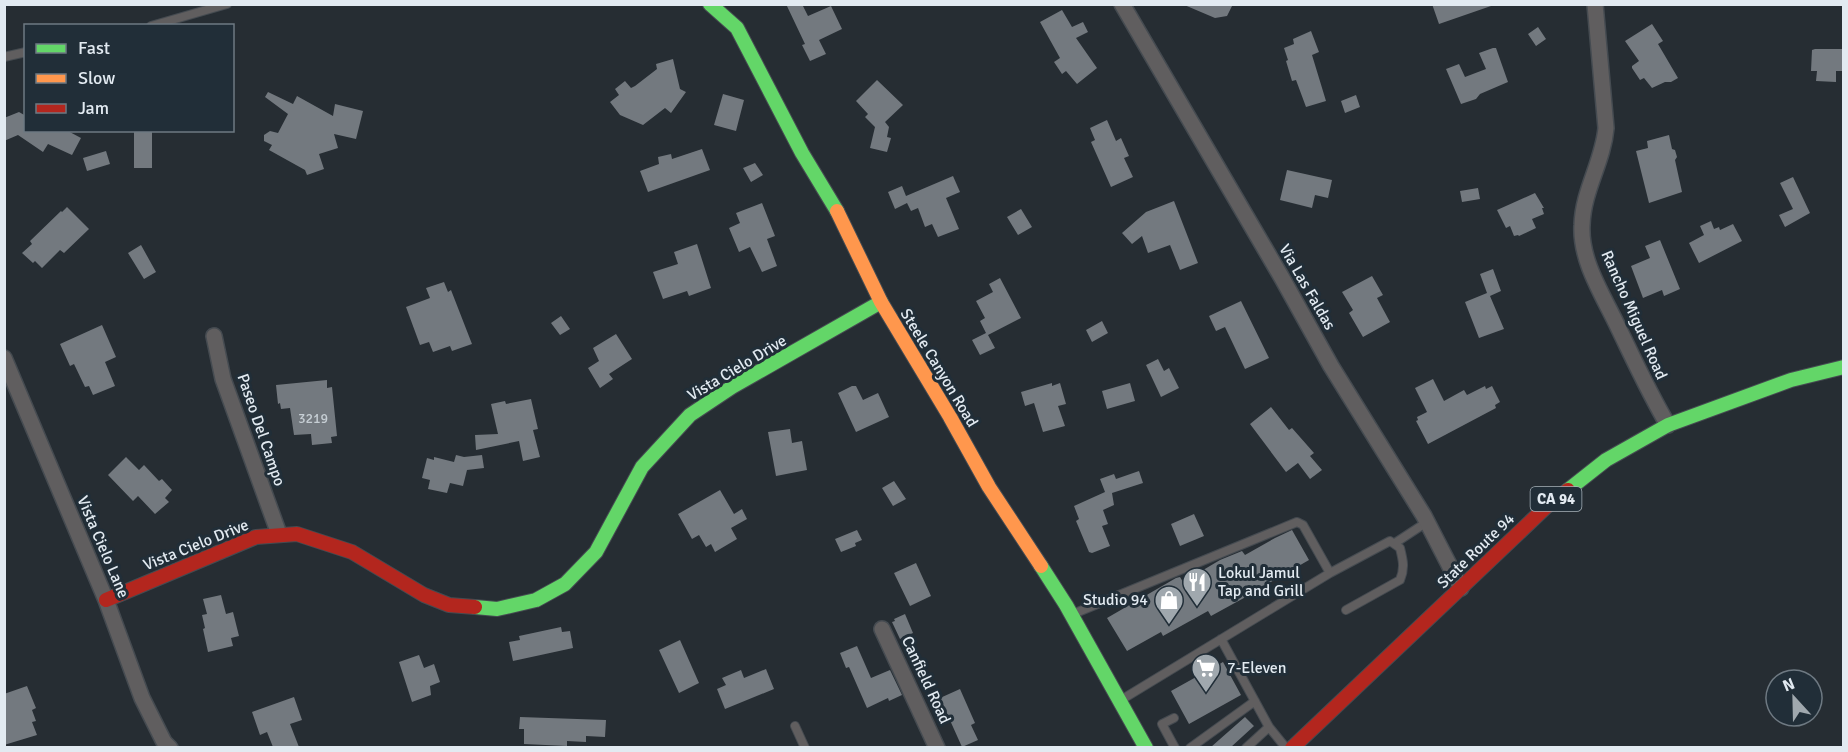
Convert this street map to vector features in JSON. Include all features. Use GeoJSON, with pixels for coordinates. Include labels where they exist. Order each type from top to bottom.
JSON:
{"type":"FeatureCollection","features":[{"type":"Feature","properties":{"kind":"main road","name":"Steele Canyon Road"},"geometry":{"type":"LineString","coordinates":[[710,4],[737,28],[802,153],[845,224],[881,303],[989,487],[1071,615],[1146,747]]}},
{"type":"Feature","properties":{"kind":"main road","name":"Vista Cielo Drive"},"geometry":{"type":"LineString","coordinates":[[106,600],[256,537],[297,534],[352,552],[423,595],[450,605],[497,609],[536,600],[565,584],[596,552],[642,467],[690,415],[732,387],[881,303]]}},
{"type":"Feature","properties":{"kind":"main road","name":"State Route 94"},"geometry":{"type":"LineString","coordinates":[[1292,747],[1546,507],[1606,460],[1668,425],[1791,380],[1844,367]]}},
{"type":"Feature","properties":{"kind":"street","name":"Via Las Faldas"},"geometry":{"type":"LineString","coordinates":[[1122,4],[1331,366],[1427,522],[1461,588]]}},
{"type":"Feature","properties":{"kind":"street","name":"Rancho Miguel Road"},"geometry":{"type":"LineString","coordinates":[[1595,4],[1606,128],[1605,145],[1589,186],[1582,224],[1583,243],[1590,269],[1651,396],[1668,425]]}},
{"type":"Feature","properties":{"kind":"street","name":"Paseo Del Campo"},"geometry":{"type":"LineString","coordinates":[[214,336],[223,379],[279,534]]}},
{"type":"Feature","properties":{"kind":"street","name":"Vista Cielo Lane"},"geometry":{"type":"LineString","coordinates":[[4,358],[106,600],[142,698],[164,742],[170,747]]}},
{"type":"Feature","properties":{"kind":"street","name":"Canfield Road"},"geometry":{"type":"LineString","coordinates":[[882,629],[937,747]]}},
{"type":"Feature","properties":{"kind":"lane"},"geometry":{"type":"LineString","coordinates":[[159,24],[226,4]]}},
{"type":"Feature","properties":{"kind":"lane"},"geometry":{"type":"LineString","coordinates":[[4,57],[24,52]]}},
{"type":"Feature","properties":{"kind":"lane"},"geometry":{"type":"LineString","coordinates":[[1071,615],[1292,522],[1302,525],[1330,573]]}},
{"type":"Feature","properties":{"kind":"lane"},"geometry":{"type":"LineString","coordinates":[[1120,700],[1330,573],[1390,542],[1395,543],[1427,522]]}},
{"type":"Feature","properties":{"kind":"lane"},"geometry":{"type":"LineString","coordinates":[[1346,610],[1400,580],[1404,561],[1400,548],[1395,543]]}},
{"type":"Feature","properties":{"kind":"lane"},"geometry":{"type":"LineString","coordinates":[[1221,639],[1269,727],[1286,747]]}},
{"type":"Feature","properties":{"kind":"lane"},"geometry":{"type":"LineString","coordinates":[[1190,747],[1255,701]]}},
{"type":"Feature","properties":{"kind":"lane"},"geometry":{"type":"LineString","coordinates":[[1174,718],[1162,724],[1175,747]]}},
{"type":"Feature","properties":{"kind":"lane"},"geometry":{"type":"LineString","coordinates":[[795,726],[805,747]]}},
{"type":"Feature","properties":{"kind":"lane"},"geometry":{"type":"LineString","coordinates":[[1246,747],[1269,727]]}},
{"type":"Feature","properties":{"kind":"building"},"geometry":{"type":"Polygon","coordinates":[[[786,4],[802,4],[808,16],[831,6],[842,29],[819,40],[826,54],[810,61],[802,45],[805,44],[786,4]]]}},
{"type":"Feature","properties":{"kind":"building"},"geometry":{"type":"Polygon","coordinates":[[[1182,4],[1233,4],[1227,16],[1215,18],[1182,4]]]}},
{"type":"Feature","properties":{"kind":"building"},"geometry":{"type":"Polygon","coordinates":[[[1432,4],[1491,4],[1491,6],[1439,24],[1432,4]]]}},
{"type":"Feature","properties":{"kind":"building"},"geometry":{"type":"Polygon","coordinates":[[[1062,10],[1072,27],[1083,22],[1088,32],[1076,38],[1097,68],[1077,84],[1066,71],[1062,74],[1054,62],[1060,58],[1040,22],[1062,10]]]}},
{"type":"Feature","properties":{"kind":"building"},"geometry":{"type":"Polygon","coordinates":[[[1652,24],[1663,41],[1658,44],[1678,78],[1652,88],[1644,78],[1640,80],[1632,68],[1639,61],[1625,41],[1652,24]]]}},
{"type":"Feature","properties":{"kind":"building"},"geometry":{"type":"Polygon","coordinates":[[[1538,27],[1546,39],[1536,46],[1528,34],[1538,27]]]}},
{"type":"Feature","properties":{"kind":"building"},"geometry":{"type":"Polygon","coordinates":[[[1311,31],[1319,52],[1312,55],[1326,101],[1306,107],[1296,80],[1292,81],[1284,48],[1294,44],[1293,39],[1311,31]]]}},
{"type":"Feature","properties":{"kind":"building"},"geometry":{"type":"Polygon","coordinates":[[[1496,48],[1508,82],[1480,94],[1476,99],[1461,104],[1446,69],[1459,64],[1465,77],[1486,69],[1479,53],[1496,48]]]}},
{"type":"Feature","properties":{"kind":"building"},"geometry":{"type":"Polygon","coordinates":[[[1844,49],[1844,71],[1836,71],[1836,82],[1816,81],[1817,71],[1811,71],[1812,50],[1844,49]]]}},
{"type":"Feature","properties":{"kind":"building"},"geometry":{"type":"Polygon","coordinates":[[[673,59],[680,89],[686,92],[671,113],[665,108],[643,125],[620,115],[610,102],[619,95],[615,89],[625,81],[631,88],[635,86],[657,69],[656,64],[673,59]]]}},
{"type":"Feature","properties":{"kind":"building"},"geometry":{"type":"Polygon","coordinates":[[[877,80],[903,105],[885,122],[889,127],[887,137],[891,138],[887,152],[870,148],[875,127],[865,117],[868,114],[856,101],[877,80]]]}},
{"type":"Feature","properties":{"kind":"building"},"geometry":{"type":"Polygon","coordinates":[[[268,92],[293,104],[297,96],[333,116],[335,104],[363,111],[356,139],[334,134],[338,148],[319,154],[324,169],[307,175],[305,170],[269,150],[272,145],[264,141],[264,135],[270,131],[278,133],[288,114],[265,97],[268,92]]]}},
{"type":"Feature","properties":{"kind":"building"},"geometry":{"type":"Polygon","coordinates":[[[723,94],[744,100],[736,131],[714,125],[723,94]]]}},
{"type":"Feature","properties":{"kind":"building"},"geometry":{"type":"Polygon","coordinates":[[[1356,95],[1360,107],[1345,113],[1341,101],[1356,95]]]}},
{"type":"Feature","properties":{"kind":"building"},"geometry":{"type":"Polygon","coordinates":[[[19,112],[24,115],[24,132],[70,132],[81,138],[72,155],[48,144],[43,152],[18,135],[4,141],[4,118],[19,112]]]}},
{"type":"Feature","properties":{"kind":"building"},"geometry":{"type":"Polygon","coordinates":[[[1107,120],[1116,141],[1121,138],[1129,156],[1124,158],[1133,177],[1111,187],[1091,142],[1095,140],[1090,128],[1107,120]]]}},
{"type":"Feature","properties":{"kind":"building"},"geometry":{"type":"Polygon","coordinates":[[[134,132],[152,132],[152,168],[134,168],[134,132]]]}},
{"type":"Feature","properties":{"kind":"building"},"geometry":{"type":"Polygon","coordinates":[[[1669,135],[1672,149],[1675,150],[1677,157],[1675,160],[1682,192],[1649,203],[1636,151],[1648,148],[1647,141],[1669,135]]]}},
{"type":"Feature","properties":{"kind":"building"},"geometry":{"type":"Polygon","coordinates":[[[702,149],[710,170],[648,192],[640,171],[659,164],[658,157],[671,154],[672,159],[702,149]]]}},
{"type":"Feature","properties":{"kind":"building"},"geometry":{"type":"Polygon","coordinates":[[[106,151],[110,164],[87,171],[83,158],[106,151]]]}},
{"type":"Feature","properties":{"kind":"building"},"geometry":{"type":"Polygon","coordinates":[[[755,163],[763,175],[751,182],[743,168],[755,163]]]}},
{"type":"Feature","properties":{"kind":"building"},"geometry":{"type":"Polygon","coordinates":[[[1287,170],[1332,180],[1328,198],[1315,195],[1312,208],[1280,200],[1287,170]]]}},
{"type":"Feature","properties":{"kind":"building"},"geometry":{"type":"Polygon","coordinates":[[[953,176],[960,192],[946,198],[959,229],[938,237],[932,224],[925,227],[918,208],[911,211],[907,203],[895,209],[888,192],[902,186],[906,196],[953,176]]]}},
{"type":"Feature","properties":{"kind":"building"},"geometry":{"type":"Polygon","coordinates":[[[1793,177],[1810,213],[1785,227],[1779,215],[1793,209],[1780,183],[1793,177]]]}},
{"type":"Feature","properties":{"kind":"building"},"geometry":{"type":"Polygon","coordinates":[[[1478,188],[1480,199],[1462,202],[1460,191],[1478,188]]]}},
{"type":"Feature","properties":{"kind":"building"},"geometry":{"type":"Polygon","coordinates":[[[1535,193],[1544,208],[1542,208],[1544,214],[1532,219],[1536,228],[1514,236],[1510,226],[1506,228],[1497,210],[1535,193]]]}},
{"type":"Feature","properties":{"kind":"building"},"geometry":{"type":"Polygon","coordinates":[[[1174,201],[1198,263],[1180,270],[1170,245],[1148,253],[1142,236],[1132,244],[1122,233],[1146,212],[1174,201]]]}},
{"type":"Feature","properties":{"kind":"building"},"geometry":{"type":"Polygon","coordinates":[[[762,203],[775,236],[767,239],[777,266],[762,272],[750,247],[739,252],[729,228],[740,223],[736,213],[762,203]]]}},
{"type":"Feature","properties":{"kind":"building"},"geometry":{"type":"Polygon","coordinates":[[[67,207],[89,229],[64,253],[60,250],[42,268],[22,253],[32,244],[30,241],[67,207]]]}},
{"type":"Feature","properties":{"kind":"building"},"geometry":{"type":"Polygon","coordinates":[[[1021,209],[1032,227],[1018,235],[1007,217],[1021,209]]]}},
{"type":"Feature","properties":{"kind":"building"},"geometry":{"type":"Polygon","coordinates":[[[1711,221],[1714,229],[1719,227],[1720,230],[1733,224],[1742,241],[1699,263],[1689,243],[1704,235],[1700,226],[1711,221]]]}},
{"type":"Feature","properties":{"kind":"building"},"geometry":{"type":"Polygon","coordinates":[[[1660,240],[1680,289],[1664,296],[1662,290],[1643,298],[1631,266],[1650,258],[1645,246],[1660,240]]]}},
{"type":"Feature","properties":{"kind":"building"},"geometry":{"type":"Polygon","coordinates":[[[697,244],[711,288],[689,296],[687,291],[663,299],[653,272],[678,264],[674,252],[697,244]]]}},
{"type":"Feature","properties":{"kind":"building"},"geometry":{"type":"Polygon","coordinates":[[[141,245],[156,272],[144,279],[128,253],[141,245]]]}},
{"type":"Feature","properties":{"kind":"building"},"geometry":{"type":"Polygon","coordinates":[[[1493,269],[1501,291],[1490,296],[1504,329],[1479,338],[1465,302],[1487,293],[1480,274],[1493,269]]]}},
{"type":"Feature","properties":{"kind":"building"},"geometry":{"type":"Polygon","coordinates":[[[1372,276],[1383,295],[1377,298],[1390,322],[1363,337],[1349,313],[1353,310],[1342,292],[1372,276]]]}},
{"type":"Feature","properties":{"kind":"building"},"geometry":{"type":"Polygon","coordinates":[[[1000,278],[1021,318],[988,335],[995,348],[980,355],[972,340],[986,333],[980,321],[985,318],[976,301],[993,292],[989,284],[1000,278]]]}},
{"type":"Feature","properties":{"kind":"building"},"geometry":{"type":"Polygon","coordinates":[[[444,282],[448,292],[451,290],[472,344],[452,351],[450,346],[433,352],[429,342],[420,345],[406,307],[430,298],[426,288],[444,282]]]}},
{"type":"Feature","properties":{"kind":"building"},"geometry":{"type":"Polygon","coordinates":[[[1241,301],[1269,358],[1245,369],[1225,327],[1216,331],[1209,316],[1241,301]]]}},
{"type":"Feature","properties":{"kind":"building"},"geometry":{"type":"Polygon","coordinates":[[[561,316],[570,329],[560,335],[551,323],[561,316]]]}},
{"type":"Feature","properties":{"kind":"building"},"geometry":{"type":"Polygon","coordinates":[[[1102,321],[1108,333],[1092,342],[1086,330],[1102,321]]]}},
{"type":"Feature","properties":{"kind":"building"},"geometry":{"type":"Polygon","coordinates":[[[102,325],[116,357],[105,362],[115,386],[93,395],[89,386],[85,387],[74,364],[70,366],[60,344],[102,325]]]}},
{"type":"Feature","properties":{"kind":"building"},"geometry":{"type":"Polygon","coordinates":[[[616,334],[632,359],[609,374],[613,379],[600,388],[588,368],[599,361],[593,348],[616,334]]]}},
{"type":"Feature","properties":{"kind":"building"},"geometry":{"type":"Polygon","coordinates":[[[1158,359],[1164,371],[1169,368],[1179,388],[1161,397],[1146,365],[1158,359]]]}},
{"type":"Feature","properties":{"kind":"building"},"geometry":{"type":"Polygon","coordinates":[[[1433,379],[1444,401],[1464,390],[1467,395],[1485,386],[1486,389],[1492,386],[1500,402],[1495,405],[1496,408],[1428,444],[1416,421],[1417,417],[1427,412],[1415,388],[1433,379]]]}},
{"type":"Feature","properties":{"kind":"building"},"geometry":{"type":"Polygon","coordinates":[[[327,380],[327,388],[332,387],[337,436],[331,437],[332,443],[312,445],[311,434],[294,435],[290,408],[281,409],[280,403],[278,404],[276,385],[327,380]]]}},
{"type":"Feature","properties":{"kind":"building"},"geometry":{"type":"Polygon","coordinates":[[[1052,383],[1052,386],[1060,383],[1066,404],[1058,406],[1065,426],[1043,432],[1034,403],[1025,406],[1021,392],[1052,383]]]}},
{"type":"Feature","properties":{"kind":"building"},"geometry":{"type":"Polygon","coordinates":[[[1130,383],[1135,401],[1107,409],[1102,391],[1130,383]]]}},
{"type":"Feature","properties":{"kind":"building"},"geometry":{"type":"Polygon","coordinates":[[[856,386],[863,400],[878,393],[889,417],[856,432],[838,393],[856,386]]]}},
{"type":"Feature","properties":{"kind":"building"},"geometry":{"type":"Polygon","coordinates":[[[531,399],[538,429],[533,430],[540,457],[523,461],[519,441],[476,450],[475,435],[498,434],[491,404],[505,401],[506,404],[531,399]]]}},
{"type":"Feature","properties":{"kind":"building"},"geometry":{"type":"Polygon","coordinates":[[[1271,407],[1289,430],[1292,428],[1314,453],[1310,456],[1322,470],[1310,479],[1298,463],[1286,472],[1250,424],[1271,407]]]}},
{"type":"Feature","properties":{"kind":"building"},"geometry":{"type":"Polygon","coordinates":[[[790,429],[792,443],[802,441],[807,470],[776,476],[768,432],[790,429]]]}},
{"type":"Feature","properties":{"kind":"building"},"geometry":{"type":"Polygon","coordinates":[[[456,455],[464,457],[482,455],[484,468],[467,470],[463,486],[450,483],[447,493],[428,489],[430,480],[422,478],[427,458],[434,460],[434,457],[454,462],[456,455]]]}},
{"type":"Feature","properties":{"kind":"building"},"geometry":{"type":"Polygon","coordinates":[[[126,457],[139,470],[144,465],[159,481],[162,479],[172,490],[165,498],[169,502],[155,514],[138,496],[133,501],[108,475],[126,457]]]}},
{"type":"Feature","properties":{"kind":"building"},"geometry":{"type":"Polygon","coordinates":[[[1139,471],[1143,483],[1112,493],[1114,505],[1103,510],[1108,524],[1102,526],[1110,546],[1089,552],[1076,521],[1079,519],[1074,506],[1105,492],[1100,479],[1114,474],[1116,479],[1139,471]]]}},
{"type":"Feature","properties":{"kind":"building"},"geometry":{"type":"Polygon","coordinates":[[[894,481],[906,499],[893,506],[882,488],[894,481]]]}},
{"type":"Feature","properties":{"kind":"building"},"geometry":{"type":"Polygon","coordinates":[[[720,490],[734,514],[742,509],[747,519],[731,528],[737,539],[715,552],[711,544],[706,547],[699,535],[692,539],[678,514],[720,490]]]}},
{"type":"Feature","properties":{"kind":"building"},"geometry":{"type":"Polygon","coordinates":[[[1194,514],[1204,536],[1180,546],[1171,524],[1194,514]]]}},
{"type":"Feature","properties":{"kind":"building"},"geometry":{"type":"Polygon","coordinates":[[[857,530],[862,540],[855,543],[856,546],[841,552],[835,539],[857,530]]]}},
{"type":"Feature","properties":{"kind":"building"},"geometry":{"type":"Polygon","coordinates":[[[1292,530],[1309,560],[1264,586],[1266,589],[1254,595],[1253,593],[1211,616],[1208,611],[1163,636],[1161,632],[1127,651],[1107,618],[1176,578],[1180,577],[1183,582],[1220,560],[1242,551],[1245,555],[1292,530]]]}},
{"type":"Feature","properties":{"kind":"building"},"geometry":{"type":"Polygon","coordinates":[[[916,563],[931,596],[910,606],[894,573],[916,563]]]}},
{"type":"Feature","properties":{"kind":"building"},"geometry":{"type":"Polygon","coordinates":[[[221,595],[226,614],[233,612],[239,636],[231,638],[233,646],[208,652],[203,629],[205,628],[202,615],[207,614],[203,599],[221,595]]]}},
{"type":"Feature","properties":{"kind":"building"},"geometry":{"type":"Polygon","coordinates":[[[905,614],[913,633],[900,639],[892,622],[905,614]]]}},
{"type":"Feature","properties":{"kind":"building"},"geometry":{"type":"Polygon","coordinates":[[[561,627],[562,632],[570,631],[573,648],[513,661],[509,642],[520,640],[519,636],[561,627]]]}},
{"type":"Feature","properties":{"kind":"building"},"geometry":{"type":"Polygon","coordinates":[[[680,640],[699,683],[679,693],[659,650],[680,640]]]}},
{"type":"Feature","properties":{"kind":"building"},"geometry":{"type":"Polygon","coordinates":[[[857,646],[871,678],[890,670],[902,695],[889,701],[888,698],[867,708],[849,667],[846,668],[840,653],[857,646]]]}},
{"type":"Feature","properties":{"kind":"building"},"geometry":{"type":"Polygon","coordinates":[[[419,655],[424,668],[434,664],[440,682],[430,686],[431,695],[412,702],[399,662],[419,655]]]}},
{"type":"Feature","properties":{"kind":"building","name":"7-Eleven"},"geometry":{"type":"Polygon","coordinates":[[[1223,662],[1241,695],[1189,724],[1171,691],[1223,662]]]}},
{"type":"Feature","properties":{"kind":"building"},"geometry":{"type":"Polygon","coordinates":[[[766,669],[774,689],[725,709],[717,689],[726,685],[722,678],[741,670],[744,678],[766,669]]]}},
{"type":"Feature","properties":{"kind":"building"},"geometry":{"type":"Polygon","coordinates":[[[27,686],[36,708],[32,710],[36,721],[32,722],[37,735],[4,745],[4,694],[27,686]]]}},
{"type":"Feature","properties":{"kind":"building"},"geometry":{"type":"Polygon","coordinates":[[[960,689],[975,723],[971,725],[978,740],[962,747],[940,698],[960,689]]]}},
{"type":"Feature","properties":{"kind":"building"},"geometry":{"type":"Polygon","coordinates":[[[294,697],[302,720],[290,724],[299,747],[273,747],[267,732],[260,735],[252,712],[294,697]]]}},
{"type":"Feature","properties":{"kind":"building"},"geometry":{"type":"Polygon","coordinates":[[[520,717],[606,720],[605,737],[586,736],[586,742],[567,741],[567,746],[524,744],[524,729],[519,729],[520,717]]]}},
{"type":"Feature","properties":{"kind":"building","name":"7-Eleven"},"geometry":{"type":"Polygon","coordinates":[[[1245,717],[1254,726],[1231,747],[1211,747],[1245,717]]]}},
{"type":"Feature","properties":{"kind":"traffic: fast"},"geometry":{"type":"LineString","coordinates":[[710,4],[737,28],[802,153],[837,211]]}},
{"type":"Feature","properties":{"kind":"traffic: fast"},"geometry":{"type":"LineString","coordinates":[[475,607],[497,609],[536,600],[565,584],[596,552],[642,467],[690,415],[732,387],[881,302]]}},
{"type":"Feature","properties":{"kind":"traffic: fast"},"geometry":{"type":"LineString","coordinates":[[1568,490],[1606,460],[1668,425],[1791,380],[1844,367]]}},
{"type":"Feature","properties":{"kind":"traffic: fast"},"geometry":{"type":"LineString","coordinates":[[1041,566],[1066,605],[1146,748]]}},
{"type":"Feature","properties":{"kind":"traffic: slow"},"geometry":{"type":"LineString","coordinates":[[837,211],[881,302],[989,487],[1041,566]]}},
{"type":"Feature","properties":{"kind":"traffic: jam"},"geometry":{"type":"LineString","coordinates":[[1292,748],[1546,507],[1568,490]]}},
{"type":"Feature","properties":{"kind":"traffic: jam"},"geometry":{"type":"LineString","coordinates":[[106,600],[256,537],[297,534],[352,552],[424,595],[449,605],[475,607]]}},
{"type":"Feature","properties":{"kind":"place","name":"Lokul Jamul Tap and Grill"},"geometry":{"type":"Point","coordinates":[1197,608]}},
{"type":"Feature","properties":{"kind":"place","name":"Studio 94"},"geometry":{"type":"Point","coordinates":[1169,626]}},
{"type":"Feature","properties":{"kind":"place","name":"7-Eleven"},"geometry":{"type":"Point","coordinates":[1206,694]}}]}
